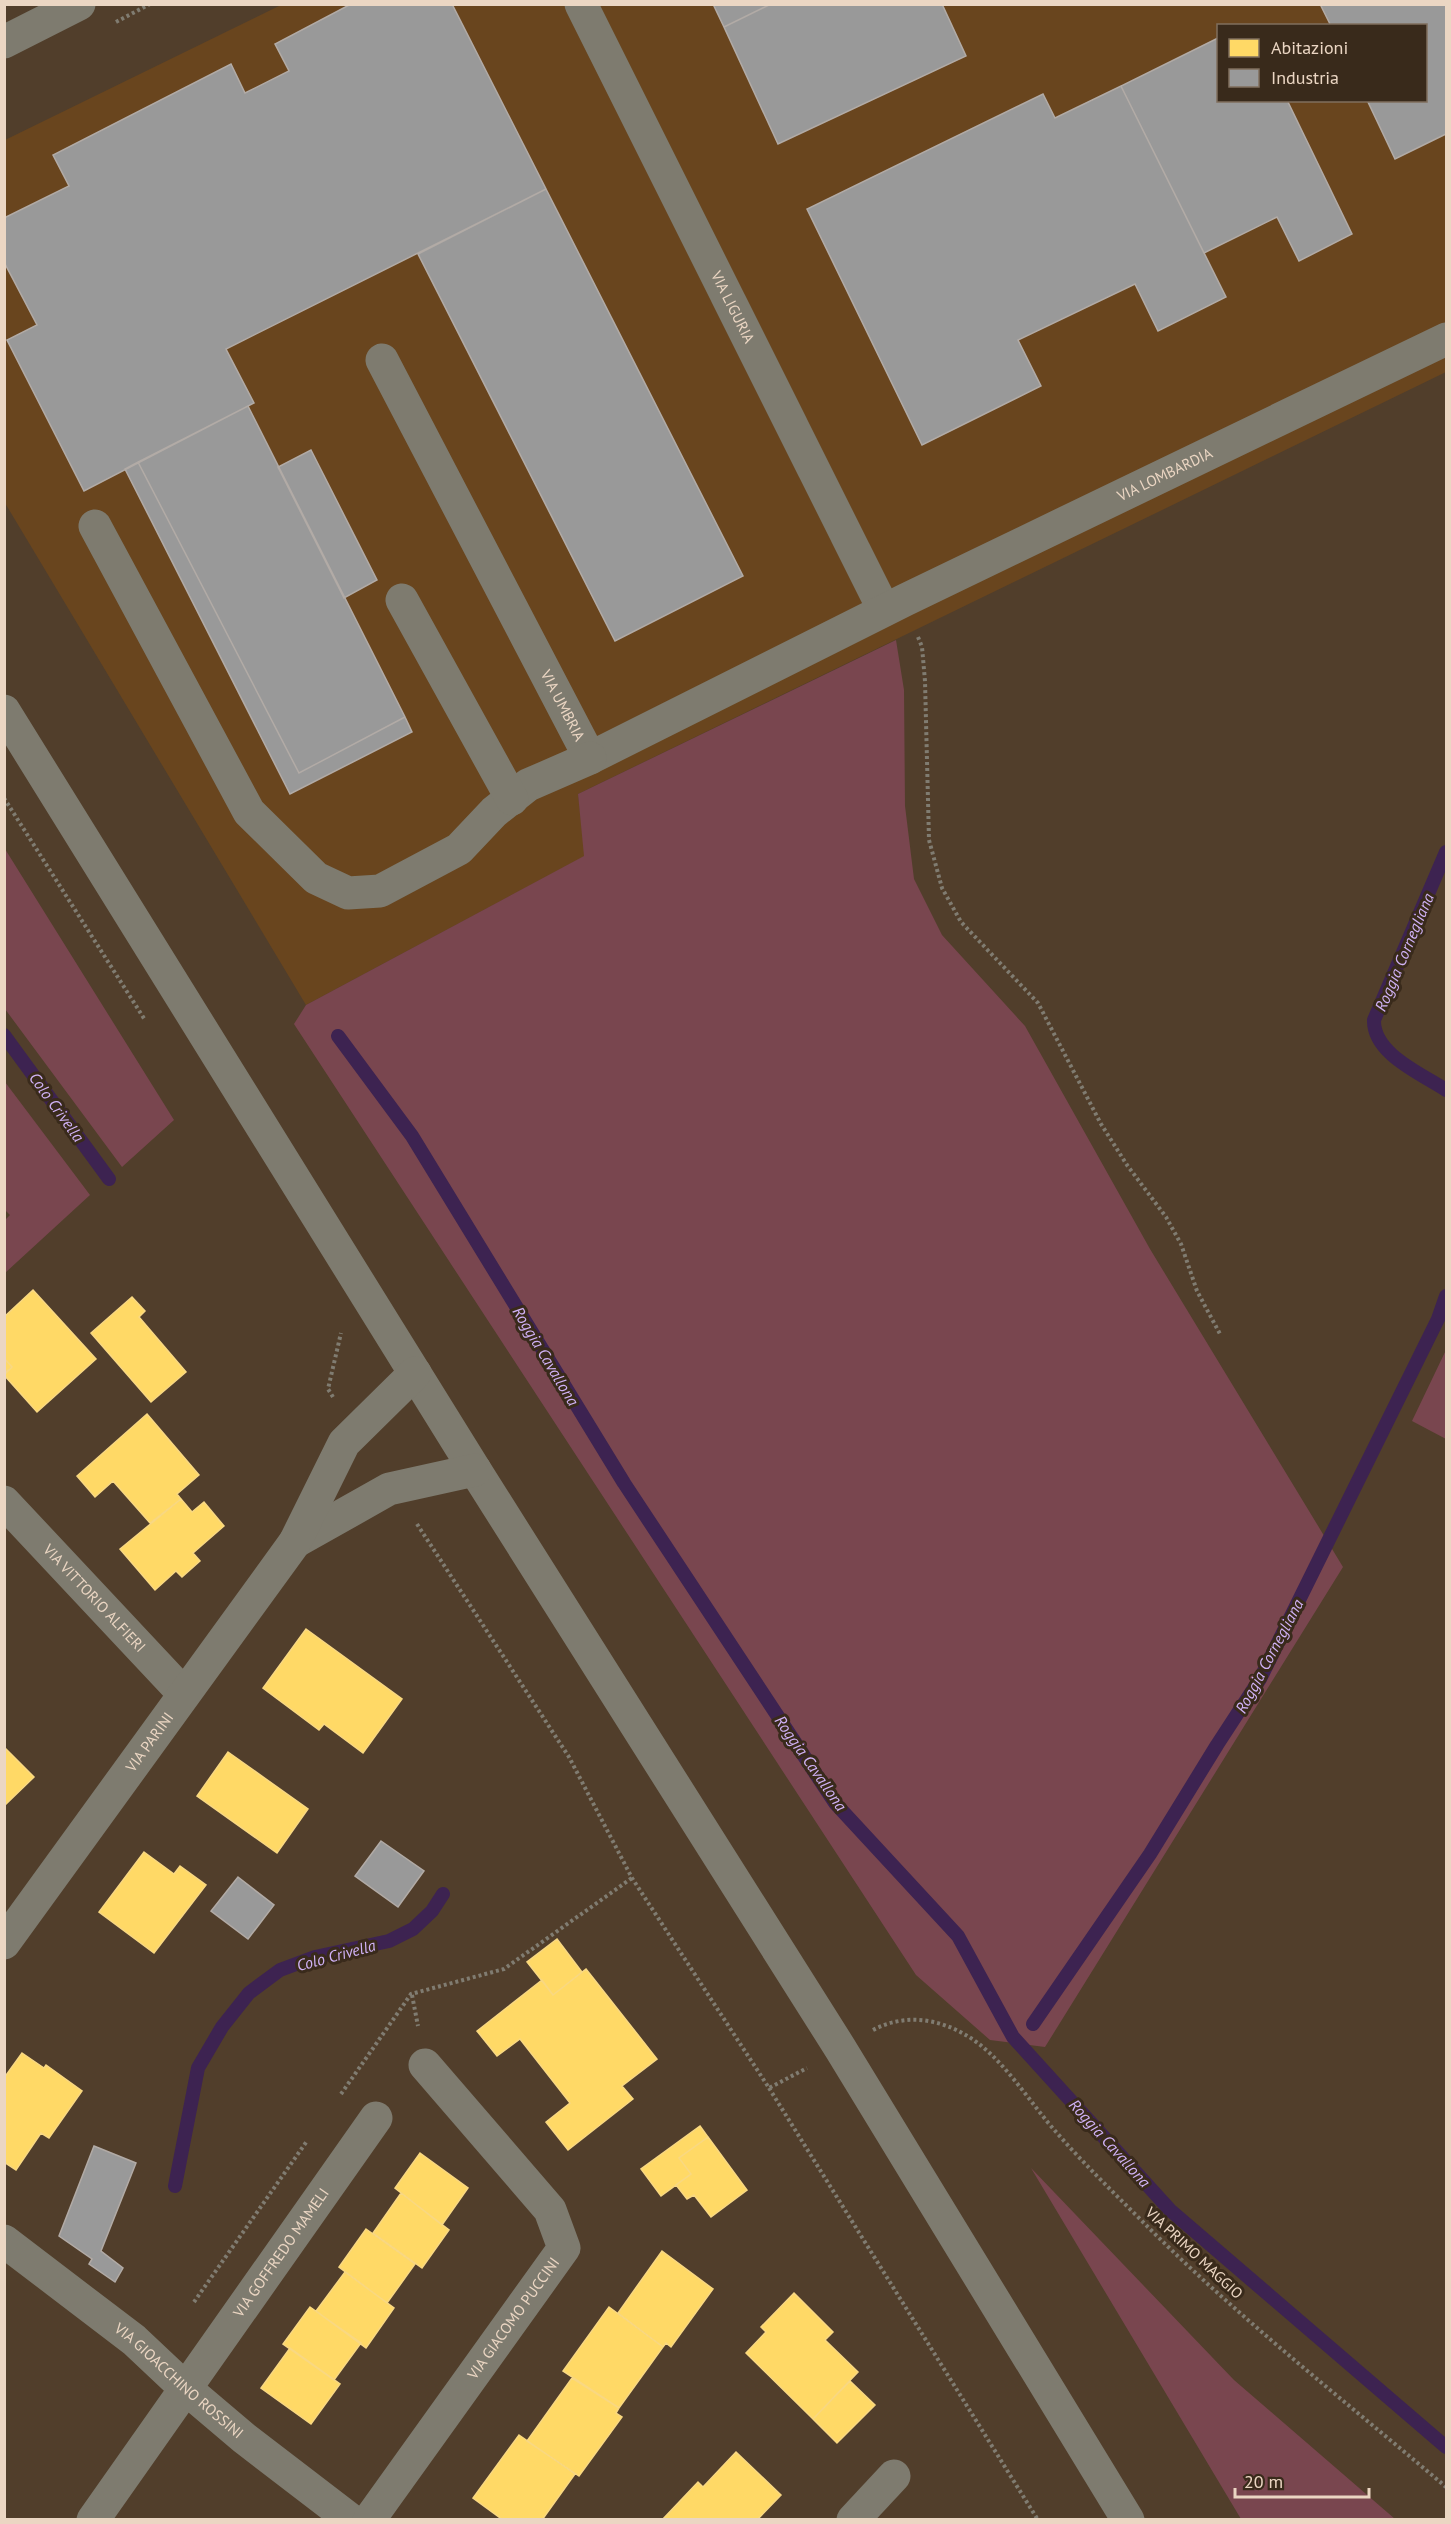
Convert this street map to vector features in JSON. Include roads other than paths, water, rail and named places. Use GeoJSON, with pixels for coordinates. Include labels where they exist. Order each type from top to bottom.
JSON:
{"type":"FeatureCollection","features":[{"type":"Feature","properties":{"kind":"street"},"geometry":{"type":"LineString","coordinates":[[4,42],[80,4]]}},
{"type":"Feature","properties":{"kind":"street","name":"VIA LIGURIA"},"geometry":{"type":"LineString","coordinates":[[581,4],[895,605]]}},
{"type":"Feature","properties":{"kind":"street","name":"VIA LOMBARDIA"},"geometry":{"type":"LineString","coordinates":[[895,605],[1446,339]]}},
{"type":"Feature","properties":{"kind":"street","name":"VIA UMBRIA"},"geometry":{"type":"LineString","coordinates":[[382,360],[590,758],[895,605]]}},
{"type":"Feature","properties":{"kind":"street"},"geometry":{"type":"LineString","coordinates":[[95,525],[249,812],[316,878],[348,893],[380,891],[459,849],[494,812],[528,785],[590,758]]}},
{"type":"Feature","properties":{"kind":"street"},"geometry":{"type":"LineString","coordinates":[[402,600],[512,799]]}},
{"type":"Feature","properties":{"kind":"street"},"geometry":{"type":"LineString","coordinates":[[4,711],[475,1470],[840,2048],[1128,2520]]}},
{"type":"Feature","properties":{"kind":"street","name":"VIA PARINI"},"geometry":{"type":"LineString","coordinates":[[4,1943],[295,1542],[344,1443],[415,1373]]}},
{"type":"Feature","properties":{"kind":"street","name":"VIA PARINI"},"geometry":{"type":"LineString","coordinates":[[295,1542],[393,1488],[475,1470]]}},
{"type":"Feature","properties":{"kind":"street","name":"VIA VITTORIO ALFIERI"},"geometry":{"type":"LineString","coordinates":[[4,1502],[184,1694]]}},
{"type":"Feature","properties":{"kind":"street","name":"VIA GIACOMO PUCCINI"},"geometry":{"type":"LineString","coordinates":[[369,2520],[564,2248],[550,2210],[425,2065]]}},
{"type":"Feature","properties":{"kind":"street","name":"VIA GOFFREDO MAMELI"},"geometry":{"type":"LineString","coordinates":[[185,2388],[376,2118]]}},
{"type":"Feature","properties":{"kind":"street","name":"VIA GIOACCHINO ROSSINI"},"geometry":{"type":"LineString","coordinates":[[4,2241],[134,2340],[185,2388],[244,2438],[351,2520]]}},
{"type":"Feature","properties":{"kind":"street"},"geometry":{"type":"LineString","coordinates":[[93,2520],[185,2388]]}},
{"type":"Feature","properties":{"kind":"street"},"geometry":{"type":"LineString","coordinates":[[852,2520],[894,2476]]}},
{"type":"Feature","properties":{"kind":"waterway","name":"Roggia Cornegliana"},"geometry":{"type":"LineString","coordinates":[[1446,852],[1374,1020],[1381,1043],[1390,1053],[1412,1070],[1446,1090]]}},
{"type":"Feature","properties":{"kind":"waterway","name":"Colo Crivella"},"geometry":{"type":"LineString","coordinates":[[4,1035],[109,1179]]}},
{"type":"Feature","properties":{"kind":"waterway","name":"Roggia Cavallona"},"geometry":{"type":"LineString","coordinates":[[338,1036],[412,1136],[624,1483],[835,1803],[958,1936],[1013,2037],[1170,2210],[1446,2447]]}},
{"type":"Feature","properties":{"kind":"waterway","name":"Roggia Cornegliana"},"geometry":{"type":"LineString","coordinates":[[1033,2024],[1150,1854],[1260,1679],[1438,1319],[1446,1296]]}},
{"type":"Feature","properties":{"kind":"waterway","name":"Colo Crivella"},"geometry":{"type":"LineString","coordinates":[[175,2186],[198,2068],[222,2027],[249,1993],[280,1970],[315,1957],[389,1941],[413,1929],[432,1911],[443,1894]]}}]}
